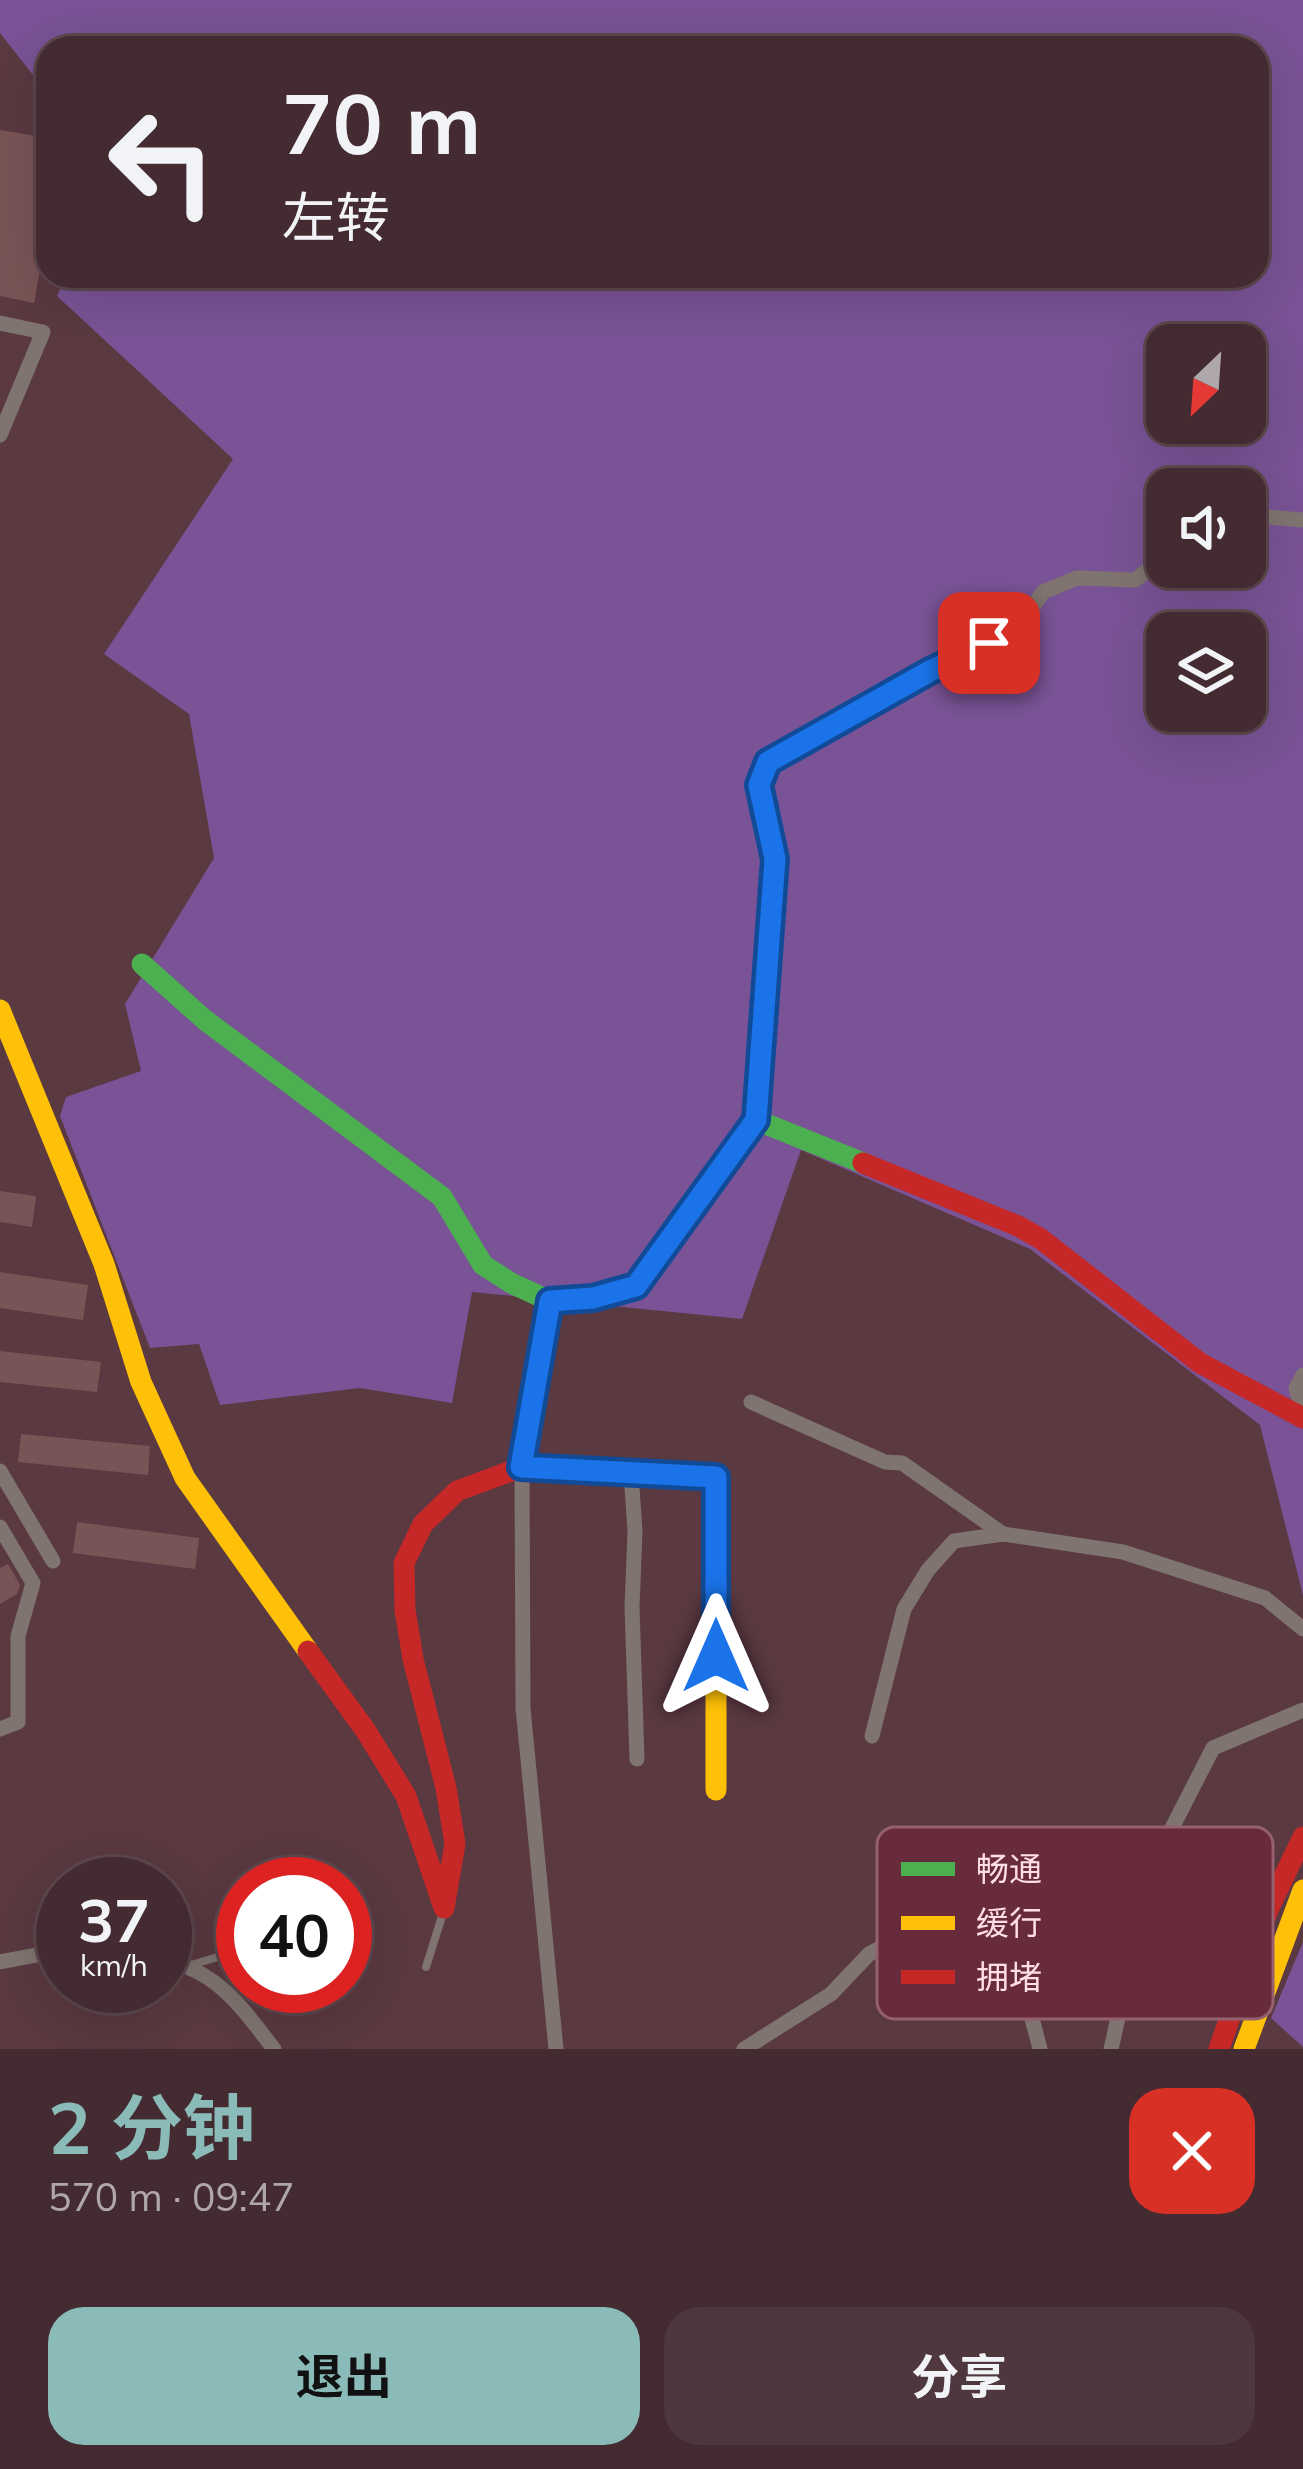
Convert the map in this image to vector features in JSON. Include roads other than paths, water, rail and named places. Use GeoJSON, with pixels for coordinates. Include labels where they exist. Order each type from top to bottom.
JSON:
{"type":"FeatureCollection","features":[{"type":"Feature","properties":{"kind":"street"},"geometry":{"type":"LineString","coordinates":[[0,323],[43,332],[0,434]]}},
{"type":"Feature","properties":{"kind":"street"},"geometry":{"type":"LineString","coordinates":[[1266,517],[1303,520]]}},
{"type":"Feature","properties":{"kind":"street"},"geometry":{"type":"LineString","coordinates":[[142,964],[205,1020],[442,1197],[483,1265],[550,1301],[593,1298],[636,1286],[756,1120],[775,859],[759,785],[768,762],[930,671],[1018,629],[1043,592],[1077,578],[1135,580],[1146,571]]}},
{"type":"Feature","properties":{"kind":"street"},"geometry":{"type":"LineString","coordinates":[[0,1010],[104,1264],[141,1382],[185,1478],[366,1731],[406,1796],[444,1908]]}},
{"type":"Feature","properties":{"kind":"street"},"geometry":{"type":"LineString","coordinates":[[756,1120],[1018,1226],[1200,1363],[1303,1415]]}},
{"type":"Feature","properties":{"kind":"street"},"geometry":{"type":"LineString","coordinates":[[550,1301],[521,1467],[523,1708],[556,2049]]}},
{"type":"Feature","properties":{"kind":"street"},"geometry":{"type":"LineString","coordinates":[[1303,1376],[1296,1388],[1303,1415]]}},
{"type":"Feature","properties":{"kind":"street"},"geometry":{"type":"LineString","coordinates":[[751,1402],[885,1462],[902,1463],[1003,1534]]}},
{"type":"Feature","properties":{"kind":"street"},"geometry":{"type":"LineString","coordinates":[[444,1908],[455,1844],[446,1788],[413,1659],[404,1563],[423,1524],[457,1491],[521,1467],[716,1477],[716,1790]]}},
{"type":"Feature","properties":{"kind":"street"},"geometry":{"type":"LineString","coordinates":[[0,1471],[53,1561]]}},
{"type":"Feature","properties":{"kind":"street"},"geometry":{"type":"LineString","coordinates":[[631,1473],[637,1759]]}},
{"type":"Feature","properties":{"kind":"street"},"geometry":{"type":"LineString","coordinates":[[0,1527],[33,1583],[18,1636],[18,1722],[0,1729]]}},
{"type":"Feature","properties":{"kind":"street"},"geometry":{"type":"LineString","coordinates":[[872,1736],[904,1609],[954,1540],[1003,1534],[1123,1552],[1265,1598],[1303,1630]]}},
{"type":"Feature","properties":{"kind":"street"},"geometry":{"type":"LineString","coordinates":[[1173,1827],[1213,1748],[1303,1710]]}},
{"type":"Feature","properties":{"kind":"street"},"geometry":{"type":"LineString","coordinates":[[1273,1900],[1303,1837]]}},
{"type":"Feature","properties":{"kind":"street"},"geometry":{"type":"LineString","coordinates":[[1273,1966],[1303,1890]]}},
{"type":"Feature","properties":{"kind":"street"},"geometry":{"type":"LineString","coordinates":[[744,2049],[831,1994],[877,1950]]}},
{"type":"Feature","properties":{"kind":"street"},"geometry":{"type":"LineString","coordinates":[[0,1962],[36,1955]]}},
{"type":"Feature","properties":{"kind":"street"},"geometry":{"type":"LineString","coordinates":[[192,1966],[234,1997],[274,2049]]}},
{"type":"Feature","properties":{"kind":"street"},"geometry":{"type":"LineString","coordinates":[[1032,2019],[1040,2049]]}},
{"type":"Feature","properties":{"kind":"street"},"geometry":{"type":"LineString","coordinates":[[1111,2049],[1118,2019]]}},
{"type":"Feature","properties":{"kind":"street"},"geometry":{"type":"LineString","coordinates":[[1220,2049],[1230,2019]]}},
{"type":"Feature","properties":{"kind":"street"},"geometry":{"type":"LineString","coordinates":[[1244,2049],[1255,2019]]}},
{"type":"Feature","properties":{"kind":"lane"},"geometry":{"type":"LineString","coordinates":[[426,1967],[444,1908]]}}]}
